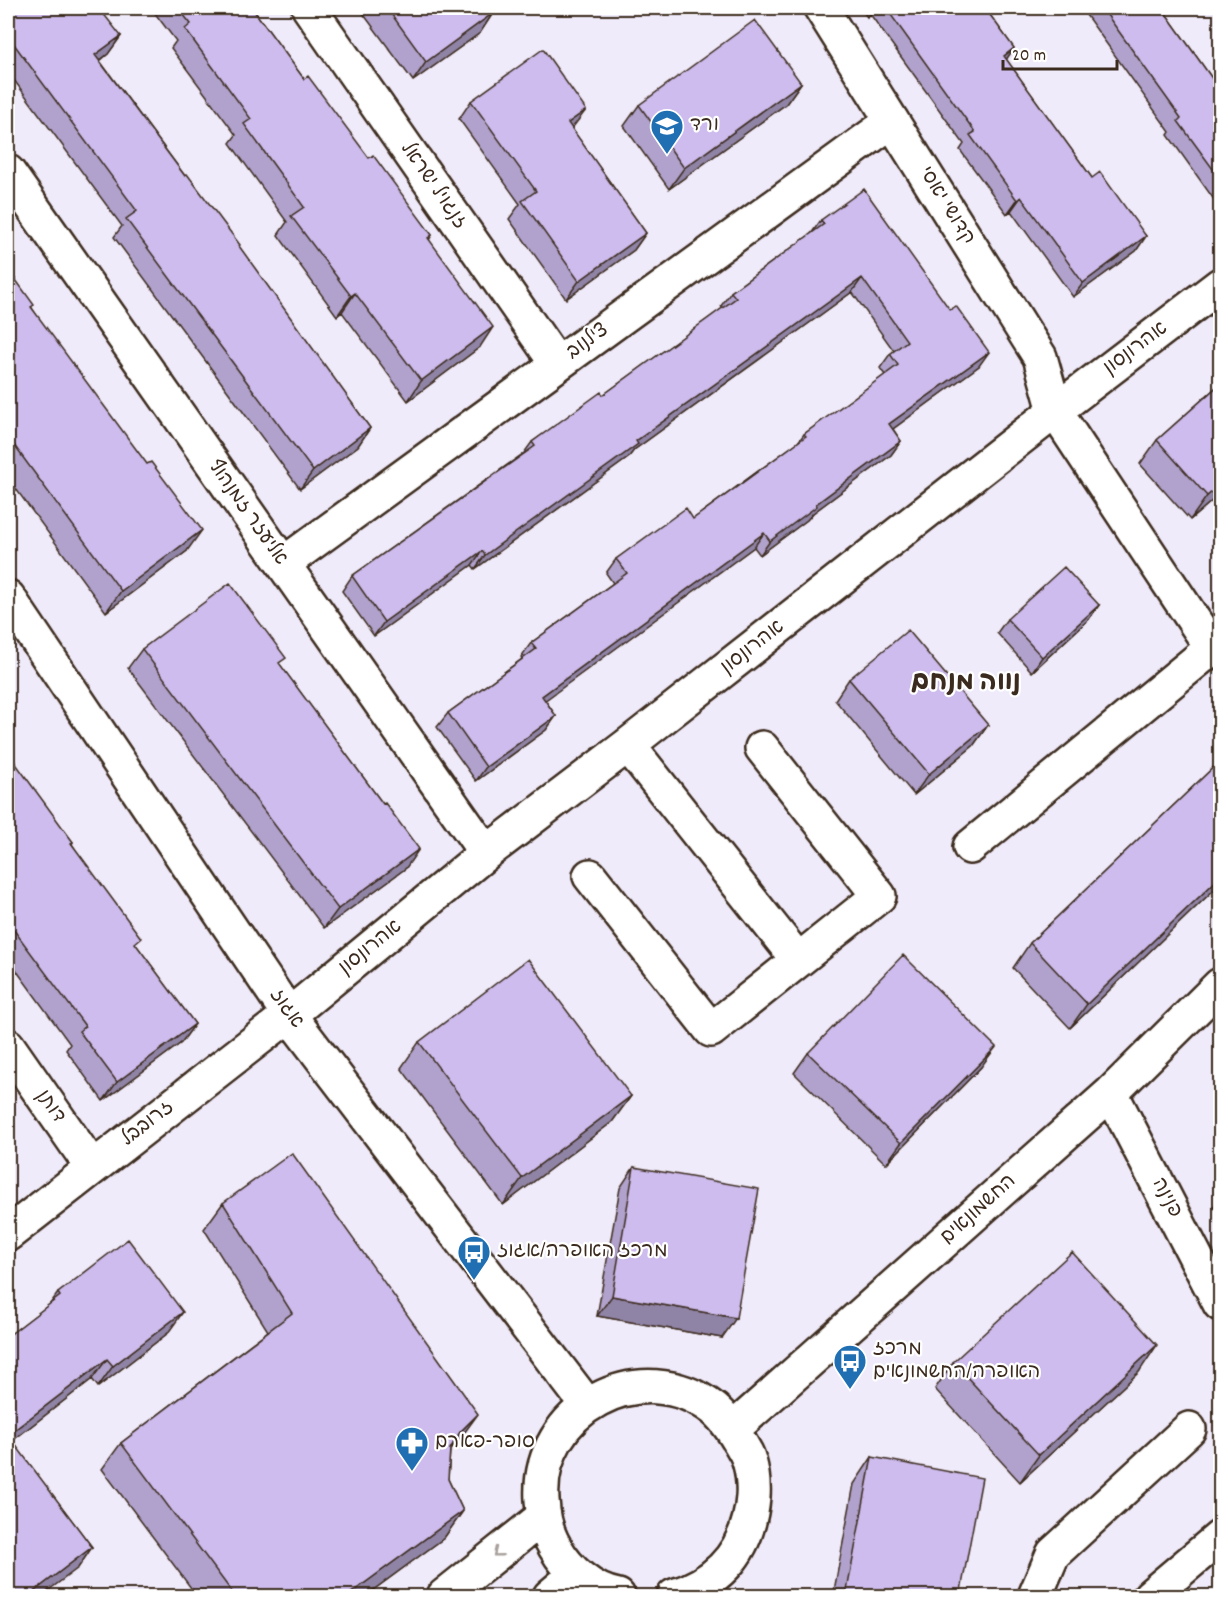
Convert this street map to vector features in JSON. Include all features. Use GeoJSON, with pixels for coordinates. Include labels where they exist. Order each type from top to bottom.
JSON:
{"type":"FeatureCollection","features":[{"type":"Feature","properties":{"kind":"street","name":"זנגויל ישראל"},"geometry":{"type":"LineString","coordinates":[[309,8],[557,364]]}},
{"type":"Feature","properties":{"kind":"street","name":"קדושי יאסי"},"geometry":{"type":"LineString","coordinates":[[821,8],[1040,357],[1054,411],[1212,648],[970,847]]}},
{"type":"Feature","properties":{"kind":"street","name":"צ'לנוב"},"geometry":{"type":"LineString","coordinates":[[283,564],[892,121]]}},
{"type":"Feature","properties":{"kind":"street","name":"אליעזר זמנהוף"},"geometry":{"type":"LineString","coordinates":[[8,172],[486,853]]}},
{"type":"Feature","properties":{"kind":"street","name":"אהרונסון"},"geometry":{"type":"LineString","coordinates":[[289,1015],[486,853],[628,745],[1054,411],[1221,285]]}},
{"type":"Feature","properties":{"kind":"street","name":"אגוז"},"geometry":{"type":"LineString","coordinates":[[8,597],[289,1015],[588,1405]]}},
{"type":"Feature","properties":{"kind":"street"},"geometry":{"type":"LineString","coordinates":[[628,745],[798,960]]}},
{"type":"Feature","properties":{"kind":"street"},"geometry":{"type":"LineString","coordinates":[[590,876],[711,1030],[879,896],[762,748]]}},
{"type":"Feature","properties":{"kind":"street","name":"החשמונאים"},"geometry":{"type":"LineString","coordinates":[[733,1429],[1111,1093],[1221,985]]}},
{"type":"Feature","properties":{"kind":"street","name":"זרובבל"},"geometry":{"type":"LineString","coordinates":[[8,1234],[289,1015]]}},
{"type":"Feature","properties":{"kind":"street","name":"דותן"},"geometry":{"type":"LineString","coordinates":[[8,1046],[92,1167]]}},
{"type":"Feature","properties":{"kind":"street","name":"פנינה"},"geometry":{"type":"LineString","coordinates":[[1111,1093],[1221,1304]]}},
{"type":"Feature","properties":{"kind":"street"},"geometry":{"type":"LineString","coordinates":[[618,1596],[594,1587],[576,1574],[555,1548],[543,1516],[541,1485],[548,1453],[564,1426],[588,1405],[611,1393],[638,1387],[665,1388],[691,1395],[714,1410],[733,1429],[747,1456],[754,1487],[751,1518],[727,1584],[674,1596]]}},
{"type":"Feature","properties":{"kind":"street"},"geometry":{"type":"LineString","coordinates":[[1035,1596],[1053,1554],[1189,1429]]}},
{"type":"Feature","properties":{"kind":"street"},"geometry":{"type":"LineString","coordinates":[[444,1596],[543,1516]]}},
{"type":"Feature","properties":{"kind":"street"},"geometry":{"type":"LineString","coordinates":[[1150,1596],[1221,1538]]}},
{"type":"Feature","properties":{"kind":"street"},"geometry":{"type":"LineString","coordinates":[[550,1596],[576,1574]]}},
{"type":"Feature","properties":{"kind":"building"},"geometry":{"type":"Polygon","coordinates":[[[8,8],[99,8],[121,36],[95,55],[185,176],[187,174],[240,245],[370,428],[313,471],[126,219],[137,211],[8,36],[8,23],[14,18],[8,8]]]}},
{"type":"Feature","properties":{"kind":"building"},"geometry":{"type":"Polygon","coordinates":[[[178,8],[252,8],[304,79],[308,76],[369,158],[373,155],[432,235],[428,238],[493,327],[421,381],[355,293],[351,296],[291,216],[304,207],[244,124],[251,119],[185,29],[191,24],[178,8]]]}},
{"type":"Feature","properties":{"kind":"building"},"geometry":{"type":"Polygon","coordinates":[[[387,8],[489,8],[493,13],[426,62],[387,8]]]}},
{"type":"Feature","properties":{"kind":"building"},"geometry":{"type":"Polygon","coordinates":[[[886,8],[985,8],[1014,48],[1004,56],[1092,178],[1100,172],[1146,236],[1083,283],[1021,197],[1017,200],[970,135],[975,132],[886,8]]]}},
{"type":"Feature","properties":{"kind":"building"},"geometry":{"type":"Polygon","coordinates":[[[1102,8],[1162,8],[1221,91],[1221,180],[1178,121],[1181,118],[1102,8]]]}},
{"type":"Feature","properties":{"kind":"building"},"geometry":{"type":"Polygon","coordinates":[[[755,20],[801,83],[684,168],[639,105],[755,20]]]}},
{"type":"Feature","properties":{"kind":"building"},"geometry":{"type":"Polygon","coordinates":[[[543,49],[586,110],[568,123],[646,233],[579,281],[522,201],[536,191],[471,101],[543,49]]]}},
{"type":"Feature","properties":{"kind":"building"},"geometry":{"type":"Polygon","coordinates":[[[864,189],[950,310],[956,306],[989,352],[889,424],[901,441],[816,504],[817,506],[770,541],[764,533],[542,696],[556,716],[486,767],[448,713],[536,649],[531,643],[627,573],[616,559],[686,508],[693,519],[806,436],[804,434],[898,365],[890,354],[907,341],[862,278],[636,441],[638,444],[485,555],[482,551],[384,622],[352,576],[535,446],[532,442],[601,392],[603,395],[736,298],[731,292],[824,224],[821,220],[864,189]]]}},
{"type":"Feature","properties":{"kind":"building"},"geometry":{"type":"Polygon","coordinates":[[[8,269],[34,305],[31,307],[147,464],[151,462],[202,530],[121,591],[8,437],[8,269]]]}},
{"type":"Feature","properties":{"kind":"building"},"geometry":{"type":"Polygon","coordinates":[[[1221,383],[1221,484],[1207,496],[1157,440],[1221,383]]]}},
{"type":"Feature","properties":{"kind":"building"},"geometry":{"type":"Polygon","coordinates":[[[1064,567],[1099,605],[1042,657],[1007,619],[1064,567]]]}},
{"type":"Feature","properties":{"kind":"building"},"geometry":{"type":"Polygon","coordinates":[[[230,583],[286,658],[279,663],[419,849],[338,909],[142,649],[230,583]]]}},
{"type":"Feature","properties":{"kind":"building"},"geometry":{"type":"Polygon","coordinates":[[[908,630],[988,725],[929,774],[849,679],[908,630]]]}},
{"type":"Feature","properties":{"kind":"building"},"geometry":{"type":"Polygon","coordinates":[[[11,757],[141,938],[135,943],[195,1024],[117,1082],[79,1031],[85,1026],[8,922],[8,760],[11,757]]]}},
{"type":"Feature","properties":{"kind":"building"},"geometry":{"type":"Polygon","coordinates":[[[1221,760],[1221,876],[1087,1004],[1030,943],[1221,760]]]}},
{"type":"Feature","properties":{"kind":"building"},"geometry":{"type":"Polygon","coordinates":[[[903,955],[996,1047],[901,1143],[808,1053],[903,955]]]}},
{"type":"Feature","properties":{"kind":"building"},"geometry":{"type":"Polygon","coordinates":[[[528,959],[631,1096],[522,1178],[419,1042],[528,959]]]}},
{"type":"Feature","properties":{"kind":"building"},"geometry":{"type":"Polygon","coordinates":[[[292,1153],[478,1414],[460,1432],[450,1449],[448,1479],[463,1511],[347,1596],[235,1596],[121,1443],[292,1313],[223,1203],[292,1153]]]}},
{"type":"Feature","properties":{"kind":"building"},"geometry":{"type":"Polygon","coordinates":[[[634,1167],[759,1189],[736,1318],[612,1296],[634,1167]]]}},
{"type":"Feature","properties":{"kind":"building"},"geometry":{"type":"Polygon","coordinates":[[[128,1239],[183,1312],[113,1366],[107,1359],[8,1435],[8,1336],[60,1296],[58,1293],[128,1239]]]}},
{"type":"Feature","properties":{"kind":"building"},"geometry":{"type":"Polygon","coordinates":[[[1072,1252],[1157,1345],[1039,1455],[953,1362],[1072,1252]]]}},
{"type":"Feature","properties":{"kind":"building"},"geometry":{"type":"Polygon","coordinates":[[[8,1435],[92,1547],[28,1596],[8,1596],[8,1435]]]}},
{"type":"Feature","properties":{"kind":"building"},"geometry":{"type":"Polygon","coordinates":[[[872,1457],[982,1478],[960,1596],[846,1596],[872,1457]]]}},
{"type":"Feature","properties":{"kind":"place","name":"ורד"},"geometry":{"type":"Point","coordinates":[667,155]}},
{"type":"Feature","properties":{"kind":"place","name":"מרכז האופרה/אגוז"},"geometry":{"type":"Point","coordinates":[474,1281]}},
{"type":"Feature","properties":{"kind":"place","name":"מרכז האופרה/החשמונאים"},"geometry":{"type":"Point","coordinates":[850,1390]}},
{"type":"Feature","properties":{"kind":"place","name":"סופר-פארם"},"geometry":{"type":"Point","coordinates":[412,1472]}},
{"type":"Feature","properties":{"kind":"district","name":"נווה מנחם"},"geometry":{"type":"Point","coordinates":[966,683]}}]}
